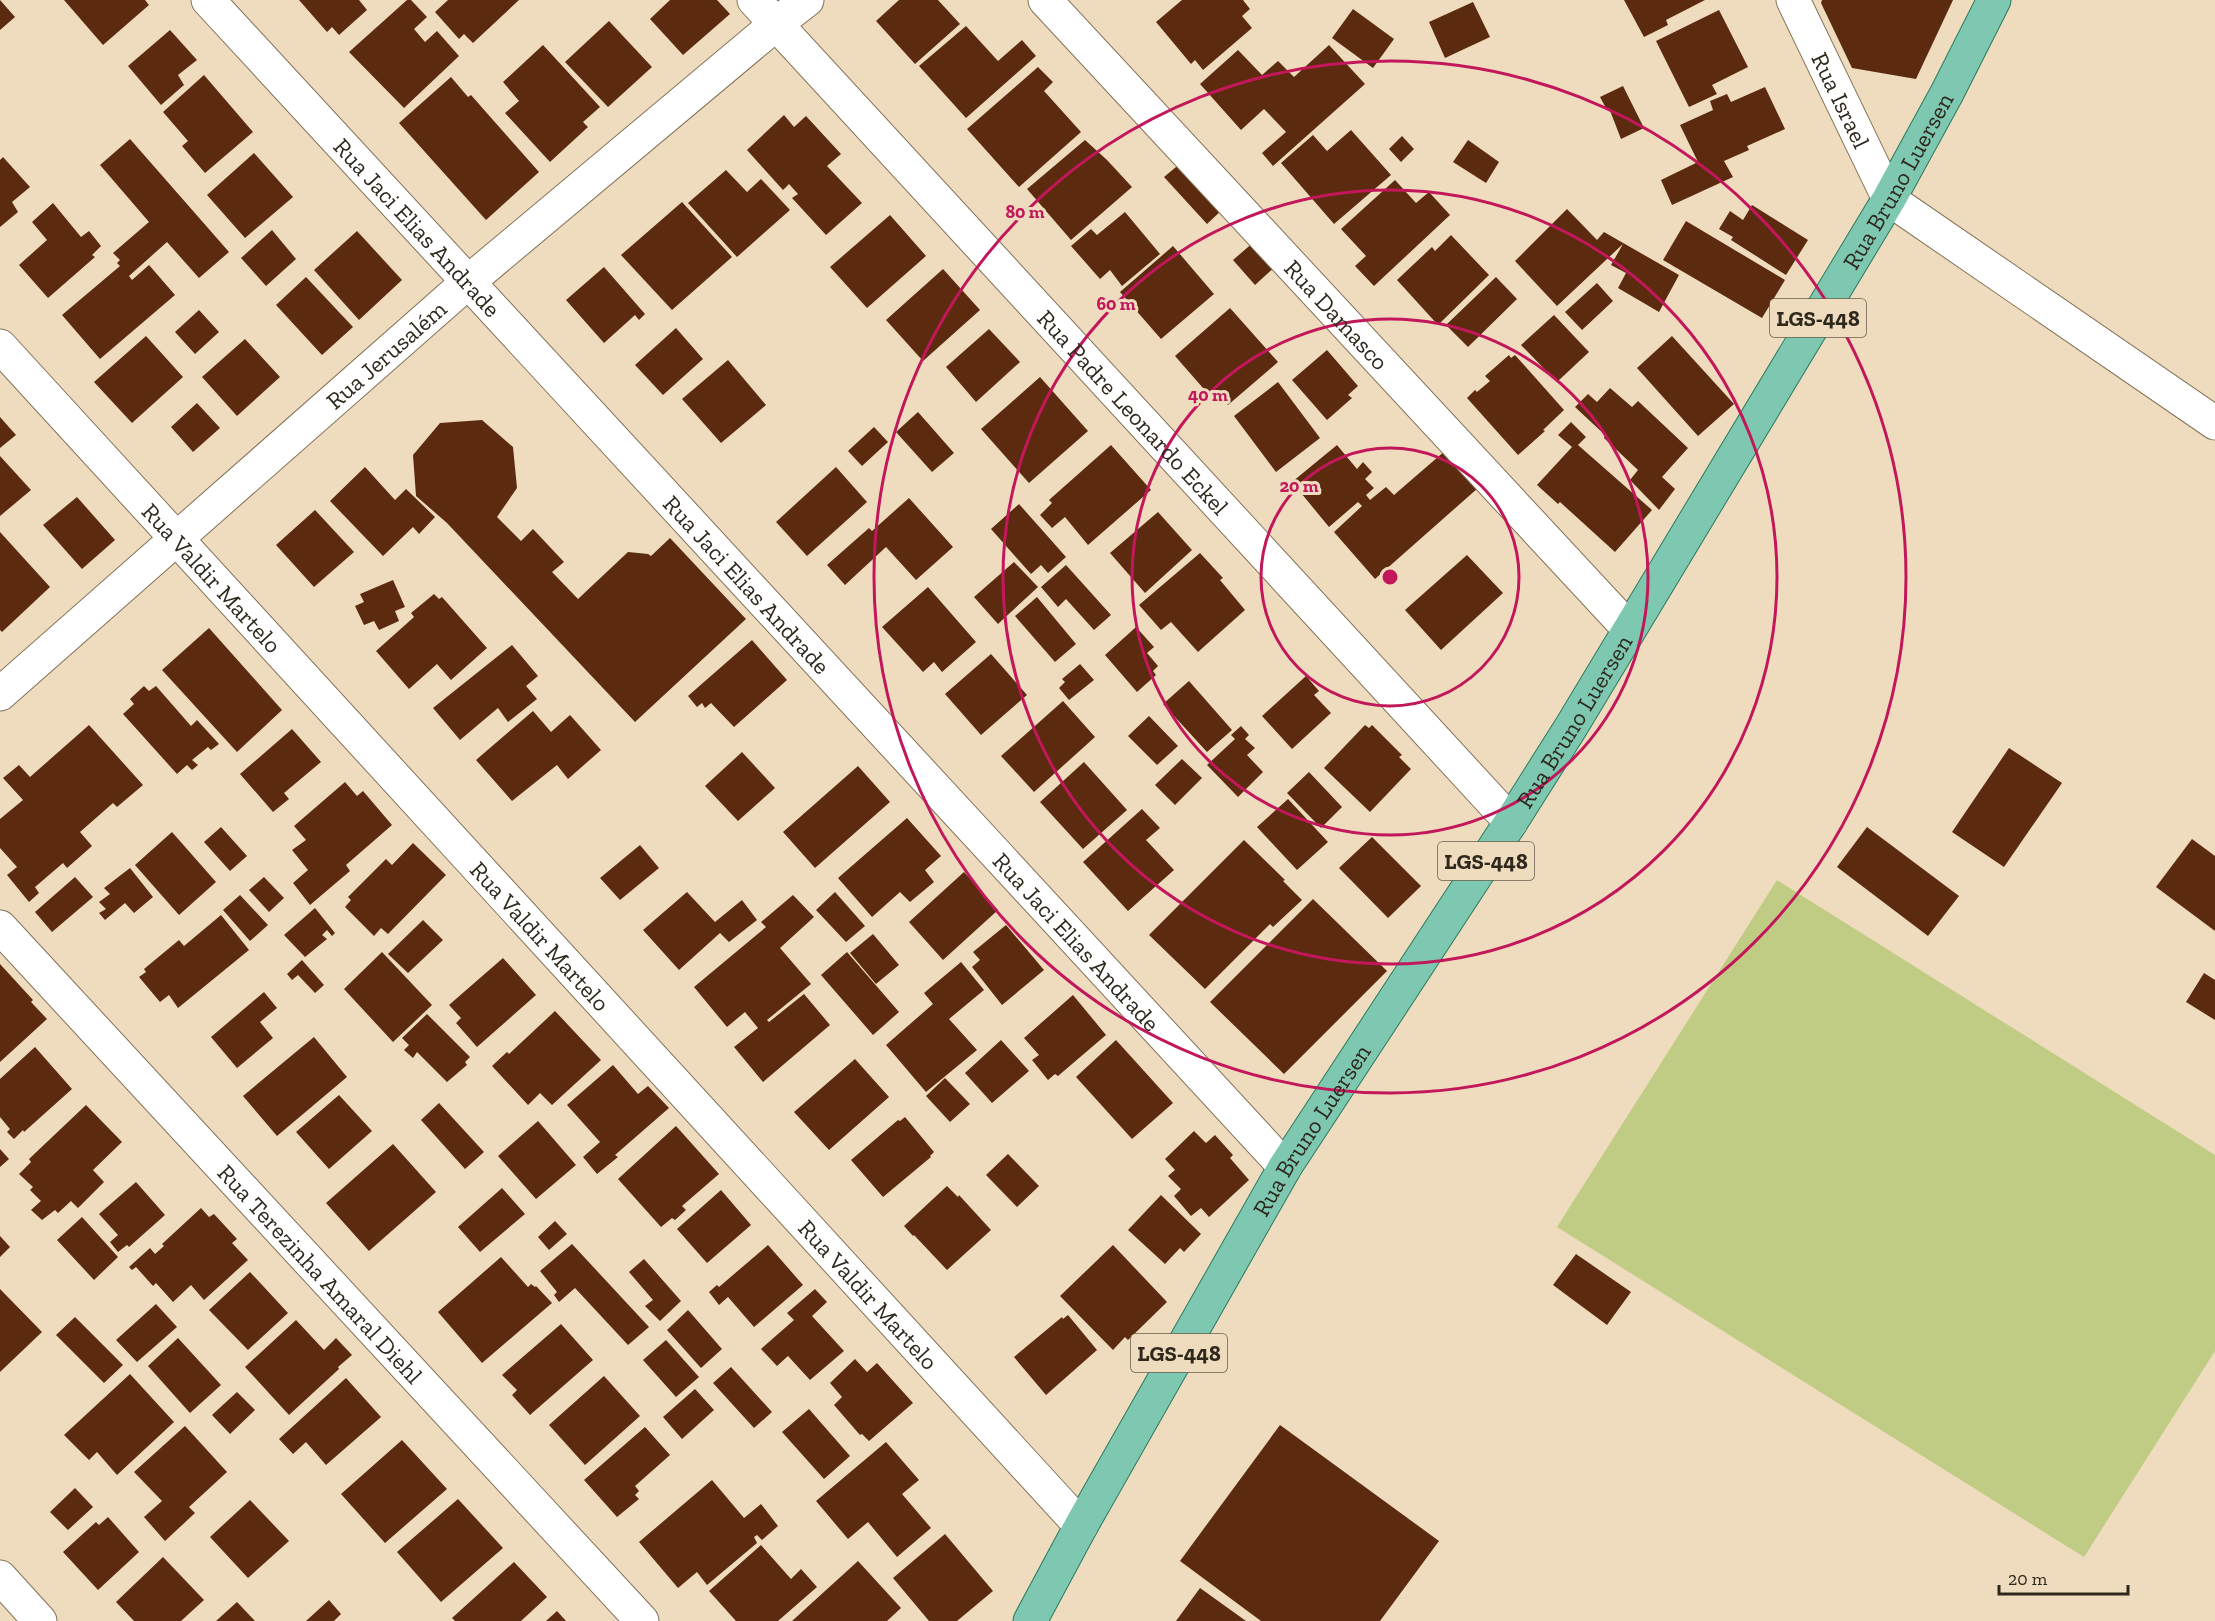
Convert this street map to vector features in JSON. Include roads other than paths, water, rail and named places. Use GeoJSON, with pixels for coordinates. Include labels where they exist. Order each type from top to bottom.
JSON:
{"type":"FeatureCollection","features":[{"type":"Feature","properties":{"kind":"main road","name":"Rua Bruno Luersen"},"geometry":{"type":"LineString","coordinates":[[1030,1621],[1081,1526],[1285,1167],[1511,822],[1629,629],[1889,199],[1947,93],[1994,0]]}},
{"type":"Feature","properties":{"kind":"street","name":"Rua Jaci Elias Andrade"},"geometry":{"type":"LineString","coordinates":[[208,0],[1285,1167]]}},
{"type":"Feature","properties":{"kind":"street","name":"Rua Padre Leonardo Eckel"},"geometry":{"type":"LineString","coordinates":[[754,0],[1511,822]]}},
{"type":"Feature","properties":{"kind":"street","name":"Rua Jerusalém"},"geometry":{"type":"LineString","coordinates":[[0,694],[468,282],[807,0]]}},
{"type":"Feature","properties":{"kind":"street","name":"Rua Damasco"},"geometry":{"type":"LineString","coordinates":[[1045,0],[1629,629]]}},
{"type":"Feature","properties":{"kind":"street","name":"Rua Israel"},"geometry":{"type":"LineString","coordinates":[[1794,0],[1889,199]]}},
{"type":"Feature","properties":{"kind":"street"},"geometry":{"type":"LineString","coordinates":[[1889,199],[2215,423]]}},
{"type":"Feature","properties":{"kind":"street","name":"Rua Valdir Martelo"},"geometry":{"type":"LineString","coordinates":[[0,346],[1081,1526]]}},
{"type":"Feature","properties":{"kind":"street","name":"Rua Terezinha Amaral Diehl"},"geometry":{"type":"LineString","coordinates":[[0,927],[642,1621]]}},
{"type":"Feature","properties":{"kind":"street"},"geometry":{"type":"LineString","coordinates":[[0,1577],[40,1621]]}}]}
